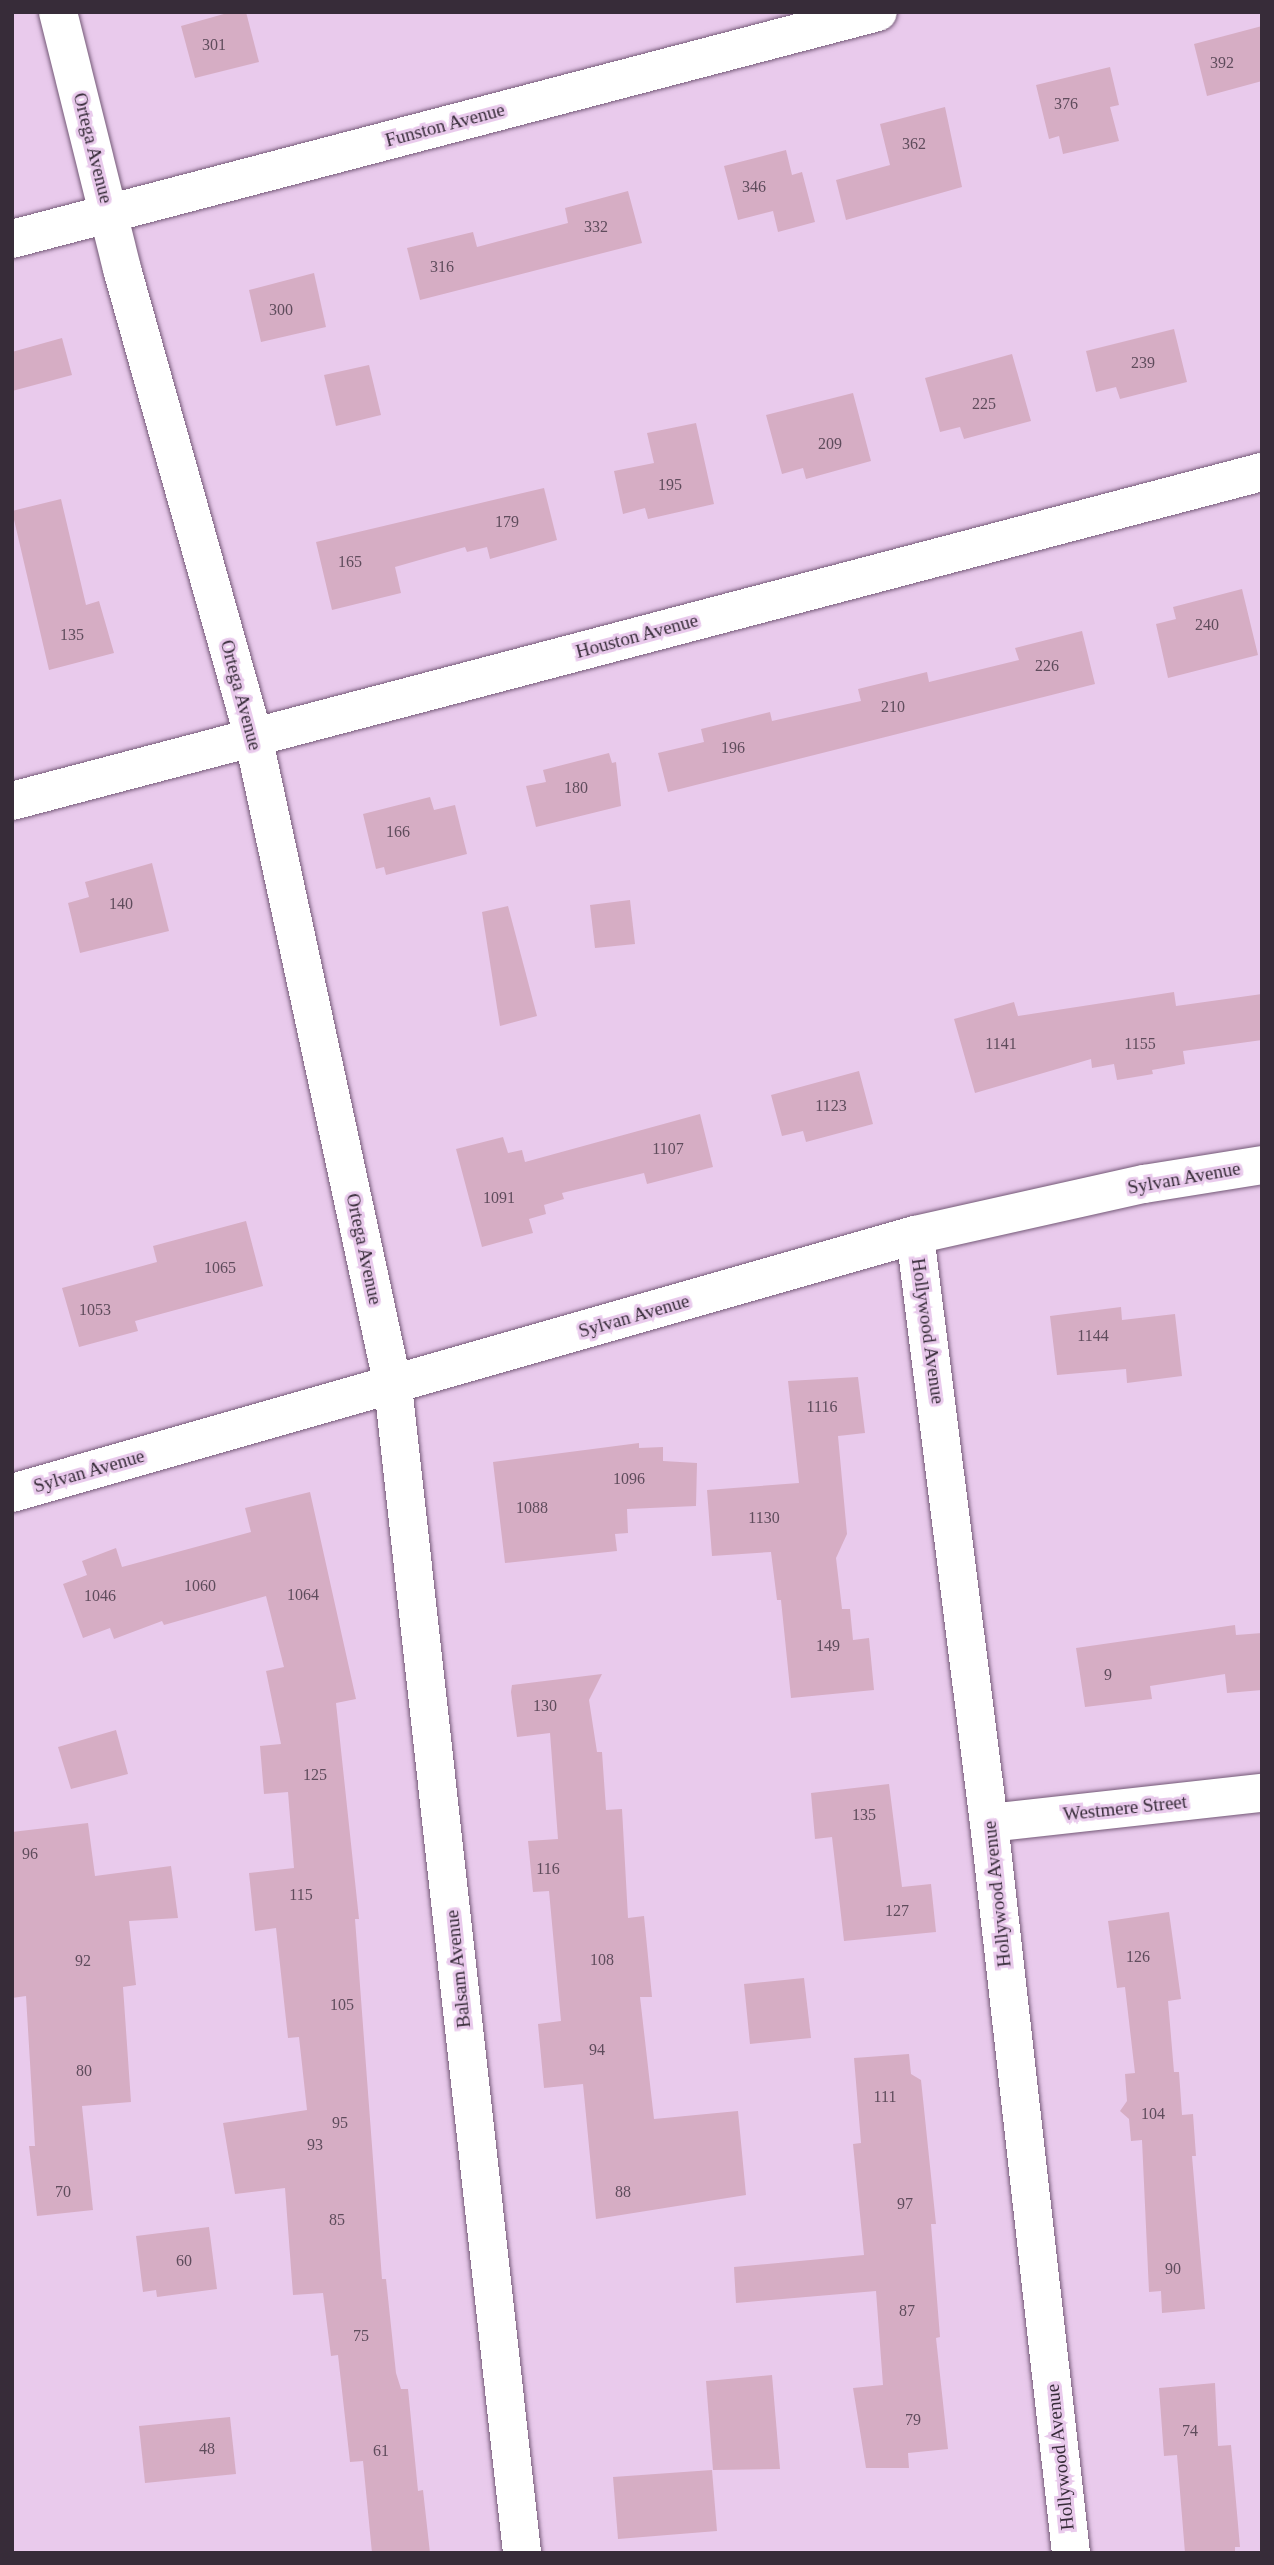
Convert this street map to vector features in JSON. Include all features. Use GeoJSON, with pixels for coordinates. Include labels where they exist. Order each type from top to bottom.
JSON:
{"type":"FeatureCollection","features":[{"type":"Feature","properties":{"kind":"street","name":"Ortega Avenue"},"geometry":{"type":"LineString","coordinates":[[58,12],[109,213],[253,736],[393,1386]]}},
{"type":"Feature","properties":{"kind":"street","name":"Funston Avenue"},"geometry":{"type":"LineString","coordinates":[[12,239],[878,12]]}},
{"type":"Feature","properties":{"kind":"street","name":"Houston Avenue"},"geometry":{"type":"LineString","coordinates":[[12,801],[1262,472]]}},
{"type":"Feature","properties":{"kind":"street","name":"Sylvan Avenue"},"geometry":{"type":"LineString","coordinates":[[12,1493],[915,1235],[1144,1184],[1262,1165]]}},
{"type":"Feature","properties":{"kind":"street","name":"Hollywood Avenue"},"geometry":{"type":"LineString","coordinates":[[915,1235],[989,1822],[1071,2553]]}},
{"type":"Feature","properties":{"kind":"street","name":"Balsam Avenue"},"geometry":{"type":"LineString","coordinates":[[393,1386],[522,2553]]}},
{"type":"Feature","properties":{"kind":"street","name":"Westmere Street"},"geometry":{"type":"LineString","coordinates":[[989,1822],[1262,1793]]}},
{"type":"Feature","properties":{"kind":"building"},"geometry":{"type":"Polygon","coordinates":[[[231,12],[246,12],[259,62],[195,78],[181,26],[231,12]]]}},
{"type":"Feature","properties":{"kind":"building"},"geometry":{"type":"Polygon","coordinates":[[[1262,26],[1262,81],[1207,96],[1194,44],[1262,26]]]}},
{"type":"Feature","properties":{"kind":"building"},"geometry":{"type":"Polygon","coordinates":[[[1110,67],[1119,105],[1110,107],[1119,141],[1063,154],[1059,136],[1049,139],[1036,85],[1110,67]]]}},
{"type":"Feature","properties":{"kind":"building"},"geometry":{"type":"Polygon","coordinates":[[[945,107],[962,187],[846,220],[836,180],[890,165],[880,124],[945,107]]]}},
{"type":"Feature","properties":{"kind":"building"},"geometry":{"type":"Polygon","coordinates":[[[786,150],[792,175],[802,172],[815,222],[778,232],[773,211],[738,220],[724,166],[786,150]]]}},
{"type":"Feature","properties":{"kind":"building"},"geometry":{"type":"Polygon","coordinates":[[[628,191],[642,243],[420,300],[407,248],[473,232],[477,247],[568,223],[565,208],[628,191]]]}},
{"type":"Feature","properties":{"kind":"building"},"geometry":{"type":"Polygon","coordinates":[[[314,273],[326,327],[261,342],[249,290],[314,273]]]}},
{"type":"Feature","properties":{"kind":"building"},"geometry":{"type":"Polygon","coordinates":[[[1174,329],[1187,382],[1120,399],[1116,387],[1096,392],[1086,351],[1174,329]]]}},
{"type":"Feature","properties":{"kind":"building"},"geometry":{"type":"Polygon","coordinates":[[[62,338],[72,375],[12,391],[12,352],[62,338]]]}},
{"type":"Feature","properties":{"kind":"building"},"geometry":{"type":"Polygon","coordinates":[[[1012,354],[1031,421],[964,439],[960,427],[940,432],[925,378],[1012,354]]]}},
{"type":"Feature","properties":{"kind":"building"},"geometry":{"type":"Polygon","coordinates":[[[369,365],[381,415],[336,426],[324,375],[369,365]]]}},
{"type":"Feature","properties":{"kind":"building"},"geometry":{"type":"Polygon","coordinates":[[[853,393],[871,461],[806,479],[803,468],[782,474],[766,415],[853,393]]]}},
{"type":"Feature","properties":{"kind":"building"},"geometry":{"type":"Polygon","coordinates":[[[696,423],[714,504],[648,519],[645,508],[623,514],[614,471],[654,463],[647,433],[696,423]]]}},
{"type":"Feature","properties":{"kind":"building"},"geometry":{"type":"Polygon","coordinates":[[[544,488],[557,540],[490,559],[487,547],[467,552],[465,547],[395,567],[401,593],[332,610],[316,542],[544,488]]]}},
{"type":"Feature","properties":{"kind":"building"},"geometry":{"type":"Polygon","coordinates":[[[61,499],[86,605],[99,601],[114,653],[49,670],[12,511],[61,499]]]}},
{"type":"Feature","properties":{"kind":"building"},"geometry":{"type":"Polygon","coordinates":[[[1242,589],[1258,655],[1168,678],[1156,624],[1176,619],[1173,607],[1242,589]]]}},
{"type":"Feature","properties":{"kind":"building"},"geometry":{"type":"Polygon","coordinates":[[[1082,631],[1095,684],[668,792],[658,753],[704,742],[701,729],[770,712],[772,721],[861,701],[858,689],[927,672],[929,682],[1019,660],[1015,648],[1082,631]]]}},
{"type":"Feature","properties":{"kind":"building"},"geometry":{"type":"Polygon","coordinates":[[[609,753],[612,763],[616,762],[621,806],[536,827],[526,786],[546,782],[543,770],[609,753]]]}},
{"type":"Feature","properties":{"kind":"building"},"geometry":{"type":"Polygon","coordinates":[[[430,797],[434,810],[455,805],[467,854],[386,875],[384,867],[376,869],[363,814],[430,797]]]}},
{"type":"Feature","properties":{"kind":"building"},"geometry":{"type":"Polygon","coordinates":[[[152,863],[169,931],[80,953],[68,903],[89,897],[85,882],[152,863]]]}},
{"type":"Feature","properties":{"kind":"building"},"geometry":{"type":"Polygon","coordinates":[[[630,900],[635,944],[595,948],[590,905],[630,900]]]}},
{"type":"Feature","properties":{"kind":"building"},"geometry":{"type":"Polygon","coordinates":[[[508,906],[537,1016],[500,1026],[482,912],[508,906]]]}},
{"type":"Feature","properties":{"kind":"building"},"geometry":{"type":"Polygon","coordinates":[[[1174,992],[1176,1006],[1262,994],[1262,1040],[1183,1051],[1185,1064],[1152,1070],[1153,1074],[1117,1080],[1114,1064],[1092,1068],[1091,1059],[975,1093],[954,1019],[1014,1002],[1018,1016],[1174,992]]]}},
{"type":"Feature","properties":{"kind":"building"},"geometry":{"type":"Polygon","coordinates":[[[859,1071],[873,1124],[806,1142],[803,1131],[782,1136],[771,1095],[859,1071]]]}},
{"type":"Feature","properties":{"kind":"building"},"geometry":{"type":"Polygon","coordinates":[[[700,1114],[713,1167],[647,1184],[644,1173],[562,1193],[564,1199],[544,1205],[546,1214],[529,1219],[533,1233],[482,1247],[456,1149],[503,1137],[508,1153],[522,1150],[525,1162],[700,1114]]]}},
{"type":"Feature","properties":{"kind":"building"},"geometry":{"type":"Polygon","coordinates":[[[246,1221],[263,1286],[135,1321],[138,1331],[79,1347],[62,1288],[157,1262],[153,1246],[246,1221]]]}},
{"type":"Feature","properties":{"kind":"building"},"geometry":{"type":"Polygon","coordinates":[[[1121,1307],[1122,1320],[1175,1314],[1182,1376],[1127,1383],[1126,1369],[1057,1375],[1050,1316],[1121,1307]]]}},
{"type":"Feature","properties":{"kind":"building"},"geometry":{"type":"Polygon","coordinates":[[[858,1377],[865,1433],[838,1436],[847,1534],[836,1558],[842,1609],[850,1609],[853,1640],[869,1638],[874,1690],[791,1698],[781,1600],[777,1600],[771,1552],[712,1556],[707,1490],[799,1483],[788,1381],[858,1377]]]}},
{"type":"Feature","properties":{"kind":"building"},"geometry":{"type":"Polygon","coordinates":[[[639,1443],[639,1448],[663,1447],[663,1461],[697,1463],[696,1506],[627,1509],[628,1533],[615,1534],[617,1551],[505,1563],[493,1462],[639,1443]]]}},
{"type":"Feature","properties":{"kind":"building"},"geometry":{"type":"Polygon","coordinates":[[[310,1492],[356,1699],[336,1703],[359,1919],[355,1919],[382,2279],[386,2279],[396,2373],[401,2389],[408,2389],[418,2491],[423,2490],[430,2553],[372,2553],[363,2461],[350,2462],[338,2355],[331,2356],[323,2293],[293,2295],[285,2188],[235,2194],[223,2123],[307,2110],[299,2037],[288,2038],[276,1928],[255,1931],[249,1873],[294,1868],[288,1792],[264,1794],[260,1746],[281,1744],[266,1671],[284,1667],[266,1596],[164,1625],[162,1621],[114,1639],[110,1628],[83,1638],[63,1584],[87,1575],[82,1561],[116,1548],[122,1567],[251,1532],[245,1508],[310,1492]]]}},
{"type":"Feature","properties":{"kind":"building"},"geometry":{"type":"Polygon","coordinates":[[[1235,1625],[1236,1635],[1262,1633],[1262,1690],[1227,1693],[1225,1674],[1150,1686],[1152,1699],[1085,1707],[1076,1648],[1235,1625]]]}},
{"type":"Feature","properties":{"kind":"building"},"geometry":{"type":"Polygon","coordinates":[[[602,1674],[589,1700],[597,1752],[602,1752],[606,1810],[622,1809],[628,1918],[644,1916],[652,1997],[640,1997],[654,2119],[738,2111],[746,2195],[596,2219],[583,2084],[544,2088],[538,2024],[561,2021],[549,1891],[533,1892],[528,1841],[558,1839],[550,1733],[517,1737],[511,1692],[512,1685],[602,1674]]]}},
{"type":"Feature","properties":{"kind":"building"},"geometry":{"type":"Polygon","coordinates":[[[116,1730],[128,1774],[71,1789],[58,1747],[116,1730]]]}},
{"type":"Feature","properties":{"kind":"building"},"geometry":{"type":"Polygon","coordinates":[[[889,1784],[902,1887],[931,1884],[936,1932],[844,1941],[832,1837],[815,1839],[811,1793],[889,1784]]]}},
{"type":"Feature","properties":{"kind":"building"},"geometry":{"type":"Polygon","coordinates":[[[88,1823],[95,1876],[171,1866],[178,1918],[129,1921],[136,1985],[123,1987],[131,2102],[82,2106],[93,2210],[37,2216],[29,2146],[35,2146],[26,1996],[12,1998],[12,1832],[88,1823]]]}},
{"type":"Feature","properties":{"kind":"building"},"geometry":{"type":"Polygon","coordinates":[[[1169,1912],[1181,1999],[1168,2001],[1174,2072],[1179,2072],[1182,2115],[1193,2114],[1196,2156],[1192,2156],[1205,2309],[1162,2313],[1161,2291],[1149,2292],[1142,2140],[1131,2141],[1129,2119],[1120,2111],[1127,2101],[1125,2074],[1135,2073],[1125,1987],[1117,1988],[1108,1921],[1169,1912]]]}},
{"type":"Feature","properties":{"kind":"building"},"geometry":{"type":"Polygon","coordinates":[[[804,1978],[811,2038],[750,2044],[744,1984],[804,1978]]]}},
{"type":"Feature","properties":{"kind":"building"},"geometry":{"type":"Polygon","coordinates":[[[909,2054],[911,2074],[921,2080],[936,2224],[931,2224],[940,2337],[936,2338],[948,2449],[908,2453],[909,2468],[866,2468],[853,2388],[883,2385],[876,2291],[736,2303],[734,2267],[864,2255],[853,2144],[861,2143],[854,2058],[909,2054]]]}},
{"type":"Feature","properties":{"kind":"building"},"geometry":{"type":"Polygon","coordinates":[[[209,2227],[217,2289],[157,2297],[156,2290],[143,2292],[136,2236],[209,2227]]]}},
{"type":"Feature","properties":{"kind":"building"},"geometry":{"type":"Polygon","coordinates":[[[772,2375],[780,2469],[713,2470],[706,2381],[772,2375]]]}},
{"type":"Feature","properties":{"kind":"building"},"geometry":{"type":"Polygon","coordinates":[[[1215,2383],[1218,2446],[1231,2445],[1240,2547],[1235,2547],[1235,2553],[1185,2553],[1177,2455],[1164,2456],[1159,2388],[1215,2383]]]}},
{"type":"Feature","properties":{"kind":"building"},"geometry":{"type":"Polygon","coordinates":[[[230,2417],[236,2474],[145,2483],[139,2426],[230,2417]]]}},
{"type":"Feature","properties":{"kind":"building"},"geometry":{"type":"Polygon","coordinates":[[[712,2470],[717,2531],[618,2539],[613,2477],[712,2470]]]}}]}
